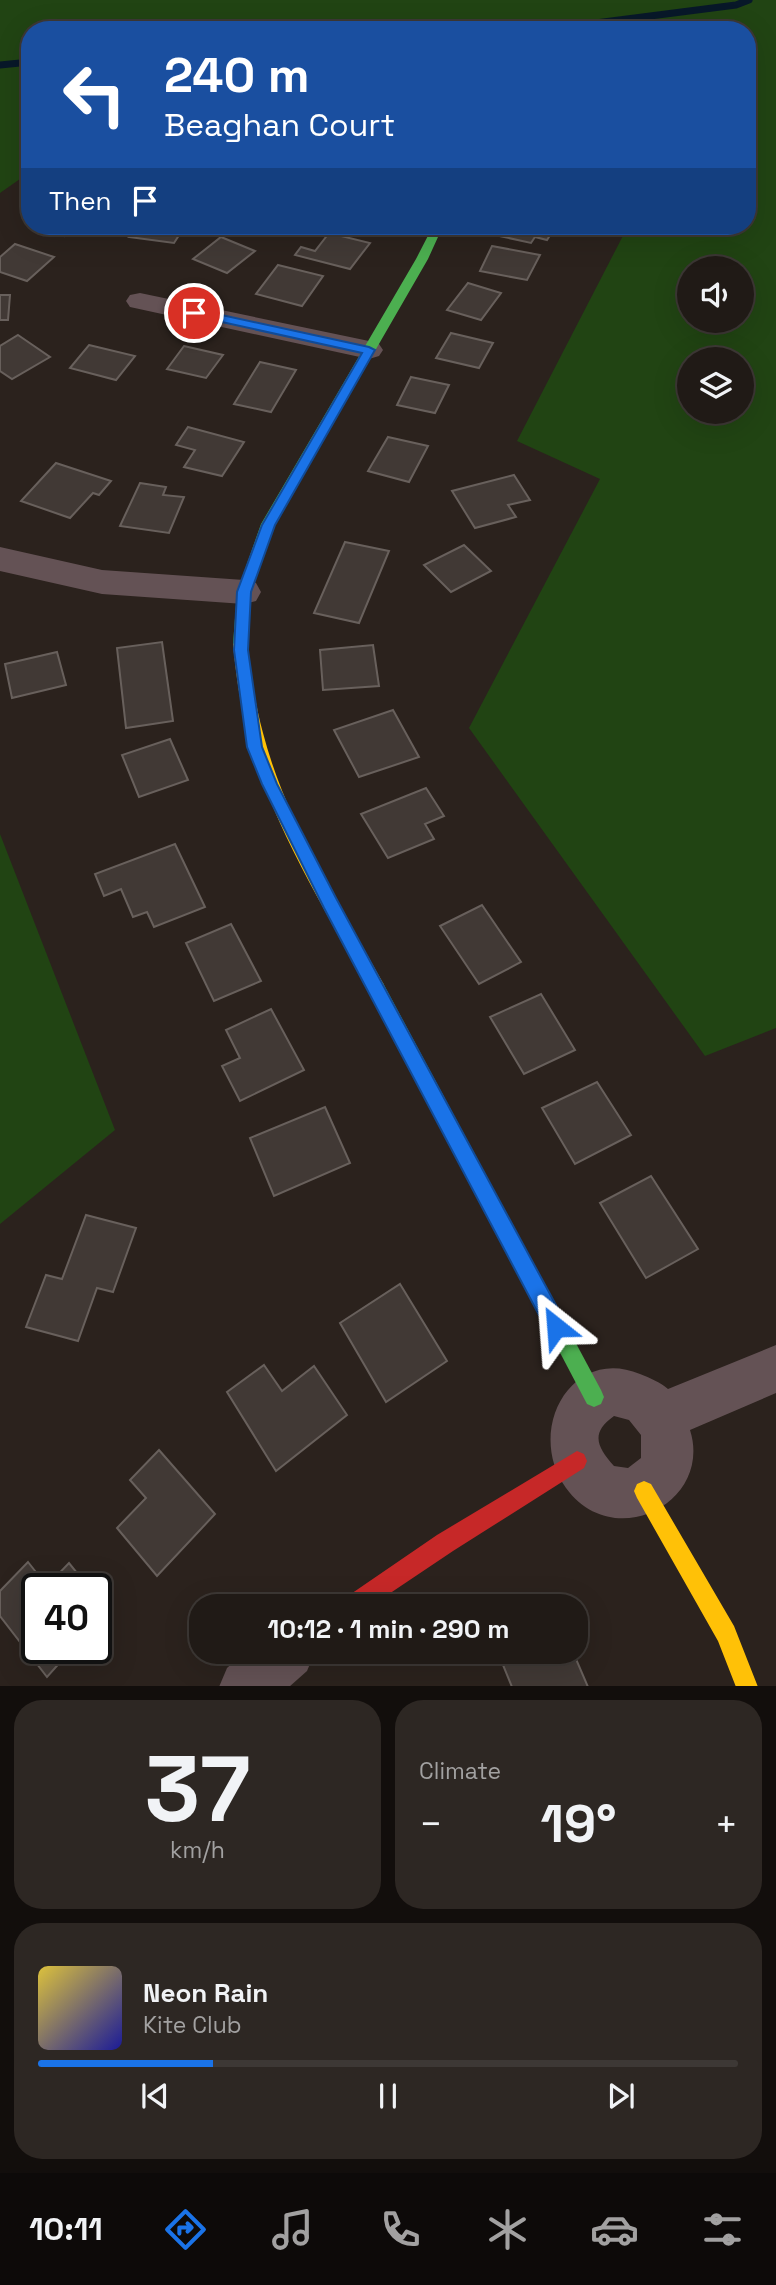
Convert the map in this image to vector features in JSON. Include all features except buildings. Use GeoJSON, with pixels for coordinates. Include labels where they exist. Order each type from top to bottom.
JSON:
{"type":"FeatureCollection","features":[{"type":"Feature","properties":{"kind":"street"},"geometry":{"type":"LineString","coordinates":[[435,235],[269,525],[244,592],[241,650],[247,703],[255,747],[270,784],[469,1165],[594,1397]]}},
{"type":"Feature","properties":{"kind":"street"},"geometry":{"type":"LineString","coordinates":[[140,301],[369,350]]}},
{"type":"Feature","properties":{"kind":"street"},"geometry":{"type":"LineString","coordinates":[[0,559],[102,582],[244,592]]}},
{"type":"Feature","properties":{"kind":"street"},"geometry":{"type":"LineString","coordinates":[[661,1417],[776,1369]]}},
{"type":"Feature","properties":{"kind":"street"},"geometry":{"type":"LineString","coordinates":[[608,1391],[636,1395],[661,1417],[669,1442],[664,1471],[644,1491],[629,1495],[608,1492],[587,1476],[577,1461],[573,1432],[582,1408],[594,1397],[608,1391]]}},
{"type":"Feature","properties":{"kind":"street"},"geometry":{"type":"LineString","coordinates":[[371,1594],[445,1543],[577,1461]]}},
{"type":"Feature","properties":{"kind":"street"},"geometry":{"type":"LineString","coordinates":[[644,1491],[726,1634],[747,1686]]}},
{"type":"Feature","properties":{"kind":"street"},"geometry":{"type":"LineString","coordinates":[[246,1686],[273,1664]]}},
{"type":"Feature","properties":{"kind":"green space"},"geometry":{"type":"Polygon","coordinates":[[[0,0],[776,0],[776,1028],[705,1056],[469,728],[600,479],[517,441],[623,235],[756,235],[756,21],[21,21],[21,178],[0,193],[0,0]]]}},
{"type":"Feature","properties":{"kind":"green space"},"geometry":{"type":"Polygon","coordinates":[[[0,834],[115,1130],[0,1224],[0,834]]]}},
{"type":"Feature","properties":{"kind":"waterway"},"geometry":{"type":"LineString","coordinates":[[611,21],[736,5],[749,0]]}},
{"type":"Feature","properties":{"kind":"waterway"},"geometry":{"type":"LineString","coordinates":[[0,65],[21,63]]}},
{"type":"Feature","properties":{"kind":"traffic: fast"},"geometry":{"type":"LineString","coordinates":[[240,644],[244,592],[268,524],[434,235]]}},
{"type":"Feature","properties":{"kind":"traffic: fast"},"geometry":{"type":"LineString","coordinates":[[377,988],[594,1397]]}},
{"type":"Feature","properties":{"kind":"traffic: slow"},"geometry":{"type":"LineString","coordinates":[[240,644],[245,691],[271,780],[310,864],[377,988]]}},
{"type":"Feature","properties":{"kind":"traffic: slow"},"geometry":{"type":"LineString","coordinates":[[644,1491],[726,1634],[747,1686]]}},
{"type":"Feature","properties":{"kind":"traffic: jam"},"geometry":{"type":"LineString","coordinates":[[371,1594],[445,1543],[577,1461]]}},
{"type":"Feature","properties":{"kind":"route"},"geometry":{"type":"LineString","coordinates":[[194,313],[369,350],[294,477],[269,525],[244,592],[240,622],[241,650],[255,747],[270,784],[330,903],[556,1327]]}}]}
